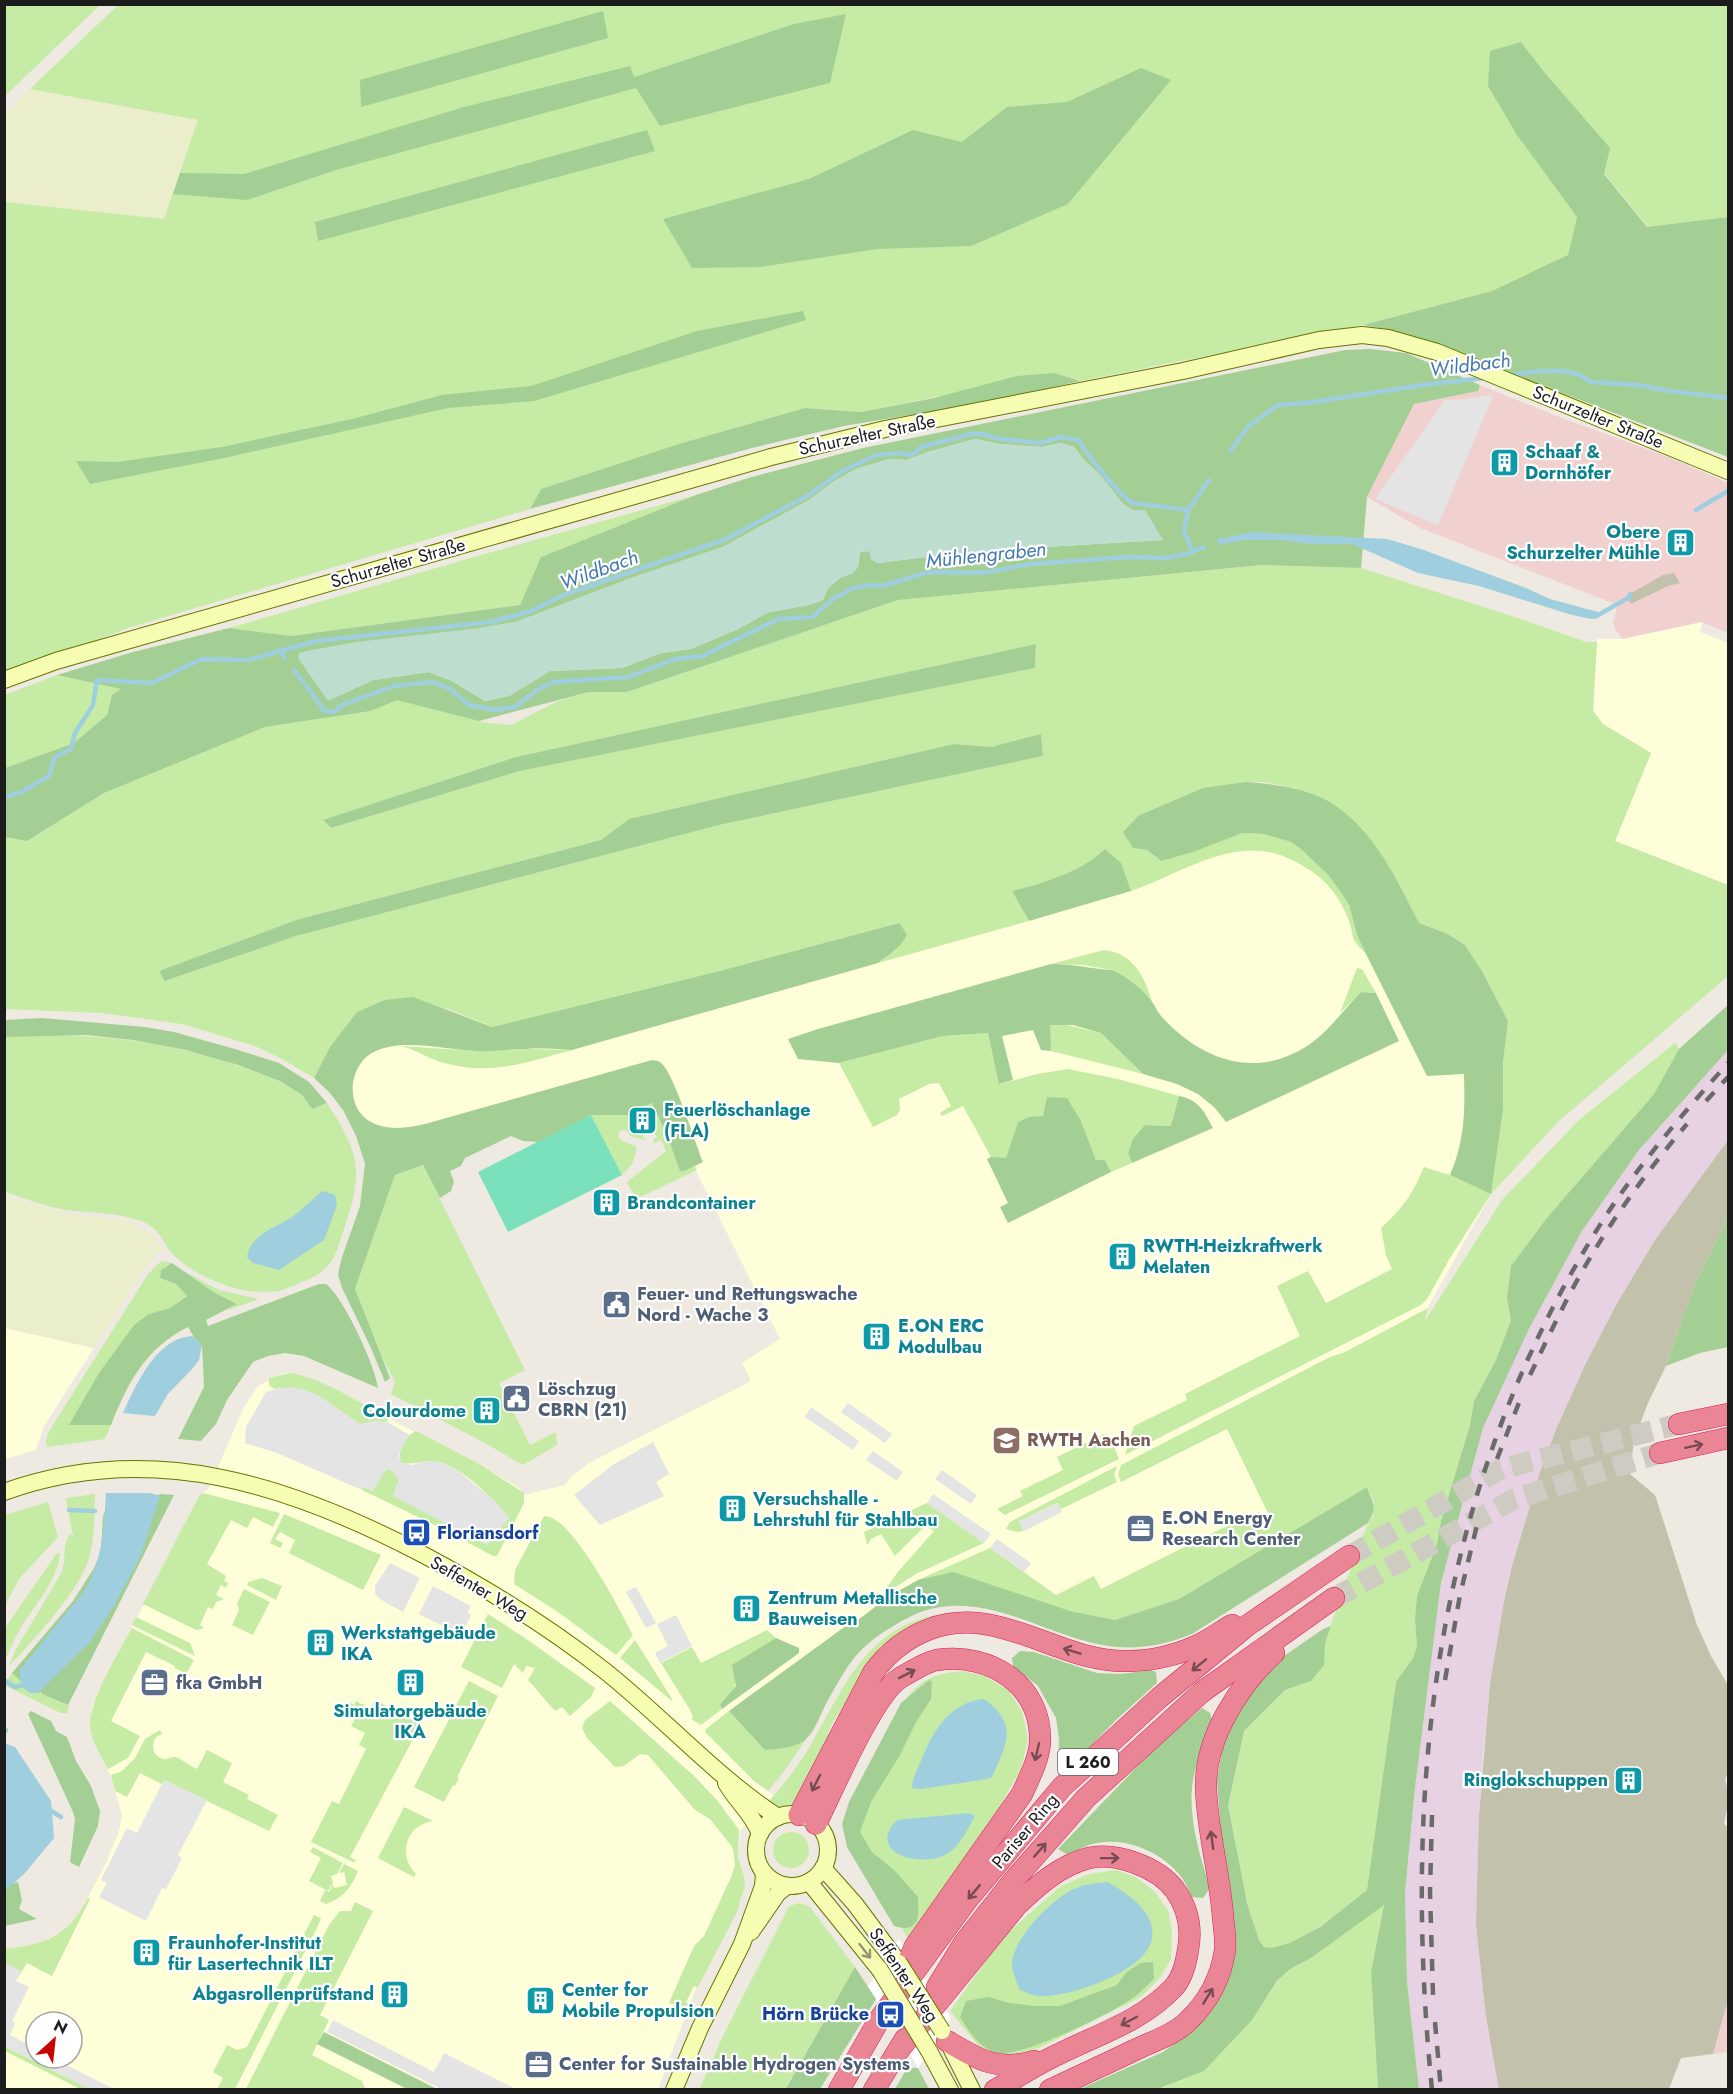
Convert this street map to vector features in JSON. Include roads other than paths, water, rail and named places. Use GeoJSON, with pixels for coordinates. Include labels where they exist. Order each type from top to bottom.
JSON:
{"type":"FeatureCollection","features":[{"type":"Feature","properties":{"kind":"highway"},"geometry":{"type":"LineString","coordinates":[[1678,1424],[1728,1414]]}},
{"type":"Feature","properties":{"kind":"highway"},"geometry":{"type":"LineString","coordinates":[[1660,1453],[1728,1438]]}},
{"type":"Feature","properties":{"kind":"highway","name":"Pariser Ring"},"geometry":{"type":"LineString","coordinates":[[808,1819],[873,1673],[895,1648],[923,1632],[941,1625],[963,1622],[986,1623],[1011,1629],[1070,1651],[1100,1659],[1129,1662],[1156,1658],[1195,1646],[1349,1557],[1230,1640],[1159,1698],[1062,1787],[967,1900],[879,2020],[839,2090]]}},
{"type":"Feature","properties":{"kind":"highway","name":"Pariser Ring"},"geometry":{"type":"LineString","coordinates":[[874,2090],[964,1943],[1013,1881],[1086,1798],[1202,1692],[1334,1598],[1263,1663],[1246,1682],[1232,1702],[1218,1732],[1206,1786],[1211,1841],[1221,1898],[1225,1948],[1217,1980],[1205,2001],[1187,2022],[1166,2036],[1050,2090]]}},
{"type":"Feature","properties":{"kind":"highway"},"geometry":{"type":"LineString","coordinates":[[808,1819],[882,1698],[898,1678],[936,1660],[968,1660],[998,1668],[1022,1686],[1035,1712],[1040,1742],[1034,1768],[1016,1802],[915,1946],[879,2020]]}},
{"type":"Feature","properties":{"kind":"highway"},"geometry":{"type":"LineString","coordinates":[[898,2052],[1017,1905],[1055,1873],[1089,1858],[1119,1857],[1149,1869],[1174,1889],[1188,1917],[1191,1937],[1186,1962],[1175,1986],[1148,2010],[1122,2025],[1058,2054],[995,2090]]}},
{"type":"Feature","properties":{"kind":"highway"},"geometry":{"type":"LineString","coordinates":[[940,2041],[994,2065],[1020,2065],[1058,2054]]}},
{"type":"Feature","properties":{"kind":"street","name":"Schurzelter Straße"},"geometry":{"type":"LineString","coordinates":[[4,680],[56,661],[771,457],[885,429],[1184,371],[1319,340],[1362,334],[1388,338],[1437,352],[1728,471]]}},
{"type":"Feature","properties":{"kind":"street","name":"Seffenter Weg"},"geometry":{"type":"LineString","coordinates":[[4,1492],[52,1479],[98,1472],[153,1469],[194,1473],[262,1486],[348,1518],[490,1592],[542,1625],[606,1672],[685,1740],[722,1777],[778,1817]]}},
{"type":"Feature","properties":{"kind":"street","name":"Seffenter Weg"},"geometry":{"type":"LineString","coordinates":[[722,1777],[732,1794],[756,1823],[760,1834]]}},
{"type":"Feature","properties":{"kind":"street"},"geometry":{"type":"LineString","coordinates":[[788,1814],[808,1819],[824,1833],[828,1845],[823,1868],[809,1882],[802,1885],[787,1886],[774,1882],[764,1873],[758,1861],[756,1847],[760,1834],[767,1824],[778,1817],[788,1814]]}},
{"type":"Feature","properties":{"kind":"street","name":"Seffenter Weg"},"geometry":{"type":"LineString","coordinates":[[823,1868],[891,1952],[940,2041],[972,2090]]}},
{"type":"Feature","properties":{"kind":"street"},"geometry":{"type":"LineString","coordinates":[[674,2090],[700,2028],[742,1944],[763,1886],[764,1873]]}},
{"type":"Feature","properties":{"kind":"street","name":"Seffenter Weg"},"geometry":{"type":"LineString","coordinates":[[809,1882],[940,2041],[950,2090]]}},
{"type":"Feature","properties":{"kind":"street"},"geometry":{"type":"LineString","coordinates":[[742,1944],[778,1893],[787,1886]]}},
{"type":"Feature","properties":{"kind":"water"},"geometry":{"type":"Polygon","coordinates":[[[1253,532],[1387,539],[1421,549],[1550,599],[1598,612],[1599,618],[1591,619],[1572,615],[1479,586],[1418,573],[1352,544],[1244,540],[1218,545],[1217,539],[1253,532]]]}},
{"type":"Feature","properties":{"kind":"water"},"geometry":{"type":"Polygon","coordinates":[[[322,1191],[335,1195],[337,1205],[324,1240],[279,1270],[253,1263],[247,1257],[249,1249],[259,1237],[292,1217],[322,1191]]]}},
{"type":"Feature","properties":{"kind":"water"},"geometry":{"type":"Polygon","coordinates":[[[192,1336],[202,1345],[199,1360],[168,1394],[155,1416],[123,1413],[143,1373],[157,1355],[174,1341],[192,1336]]]}},
{"type":"Feature","properties":{"kind":"water"},"geometry":{"type":"Polygon","coordinates":[[[106,1493],[150,1493],[160,1496],[141,1555],[115,1604],[89,1643],[38,1693],[30,1693],[22,1687],[19,1671],[86,1589],[92,1577],[103,1530],[106,1493]]]}},
{"type":"Feature","properties":{"kind":"water"},"geometry":{"type":"Polygon","coordinates":[[[984,1699],[1002,1717],[1007,1735],[992,1777],[921,1789],[912,1788],[925,1750],[944,1720],[961,1706],[984,1699]]]}},
{"type":"Feature","properties":{"kind":"water"},"geometry":{"type":"Polygon","coordinates":[[[4,1743],[15,1747],[51,1801],[54,1838],[24,1874],[5,1891],[4,1743]]]}},
{"type":"Feature","properties":{"kind":"water"},"geometry":{"type":"Polygon","coordinates":[[[969,1813],[975,1816],[965,1833],[958,1844],[943,1856],[921,1860],[909,1858],[891,1848],[888,1841],[889,1831],[897,1820],[969,1813]]]}},
{"type":"Feature","properties":{"kind":"water"},"geometry":{"type":"Polygon","coordinates":[[[1108,1882],[1139,1904],[1145,1912],[1152,1928],[1152,1938],[1147,1950],[1122,1972],[1086,1988],[1051,1996],[1036,1996],[1020,1990],[1012,1964],[1018,1944],[1025,1933],[1044,1911],[1063,1895],[1085,1885],[1108,1882]]]}},
{"type":"Feature","properties":{"kind":"waterway","name":"Wildbach"},"geometry":{"type":"LineString","coordinates":[[1509,375],[1563,371],[1582,376],[1590,382],[1638,385],[1728,398]]}},
{"type":"Feature","properties":{"kind":"waterway","name":"Wildbach"},"geometry":{"type":"LineString","coordinates":[[1230,451],[1249,426],[1278,405],[1485,378]]}},
{"type":"Feature","properties":{"kind":"waterway","name":"Wildbach"},"geometry":{"type":"LineString","coordinates":[[4,797],[22,792],[49,776],[55,757],[71,749],[75,733],[93,705],[97,680],[152,683],[202,659],[248,660],[316,641],[490,622],[529,612],[561,596],[726,539],[807,496],[842,471],[877,455],[901,453],[908,455],[915,453],[921,447],[971,434],[1041,443],[1060,437],[1079,440],[1112,484],[1133,503],[1188,510],[1209,480]]}},
{"type":"Feature","properties":{"kind":"waterway"},"geometry":{"type":"LineString","coordinates":[[1696,510],[1728,491]]}},
{"type":"Feature","properties":{"kind":"waterway"},"geometry":{"type":"LineString","coordinates":[[1188,510],[1184,532],[1194,552]]}},
{"type":"Feature","properties":{"kind":"waterway","name":"Mühlengraben"},"geometry":{"type":"LineString","coordinates":[[294,670],[325,711],[334,712],[342,705],[394,686],[433,682],[450,689],[469,705],[495,710],[515,707],[540,688],[554,682],[629,677],[675,659],[703,656],[778,619],[812,617],[833,599],[853,588],[882,586],[926,573],[988,572],[1031,564],[1128,557],[1165,558],[1187,554],[1204,547]]}},
{"type":"Feature","properties":{"kind":"waterway","name":"Mühlengraben"},"geometry":{"type":"LineString","coordinates":[[1592,614],[1598,615],[1630,597],[1630,594]]}},
{"type":"Feature","properties":{"kind":"waterway","name":"Wildbach"},"geometry":{"type":"LineString","coordinates":[[280,650],[285,658]]}},
{"type":"Feature","properties":{"kind":"waterway"},"geometry":{"type":"LineString","coordinates":[[69,1510],[95,1511]]}},
{"type":"Feature","properties":{"kind":"waterway"},"geometry":{"type":"LineString","coordinates":[[5,1681],[15,1687],[27,1684]]}},
{"type":"Feature","properties":{"kind":"waterway"},"geometry":{"type":"LineString","coordinates":[[48,1809],[61,1817]]}},
{"type":"Feature","properties":{"kind":"tunnel"},"geometry":{"type":"LineString","coordinates":[[1349,1556],[1501,1469],[1679,1424]]}},
{"type":"Feature","properties":{"kind":"tunnel"},"geometry":{"type":"LineString","coordinates":[[1334,1598],[1514,1499],[1660,1453]]}},
{"type":"Feature","properties":{"kind":"railway"},"geometry":{"type":"LineString","coordinates":[[1432,2090],[1424,1978],[1422,1866],[1428,1756],[1441,1647],[1464,1540],[1497,1435],[1540,1333],[1595,1233],[1641,1166],[1728,1063]]}},
{"type":"Feature","properties":{"kind":"railway"},"geometry":{"type":"LineString","coordinates":[[1706,1101],[1728,1077]]}},
{"type":"Feature","properties":{"kind":"railway"},"geometry":{"type":"LineString","coordinates":[[1530,1375],[1572,1289],[1603,1237],[1657,1160],[1687,1124]]}},
{"type":"Feature","properties":{"kind":"railway"},"geometry":{"type":"LineString","coordinates":[[1497,1459],[1520,1400]]}},
{"type":"Feature","properties":{"kind":"railway"},"geometry":{"type":"LineString","coordinates":[[1445,1680],[1460,1595],[1477,1525]]}},
{"type":"Feature","properties":{"kind":"railway"},"geometry":{"type":"LineString","coordinates":[[1432,1815],[1430,1892],[1433,1995]]}},
{"type":"Feature","properties":{"kind":"railway"},"geometry":{"type":"LineString","coordinates":[[1435,2022],[1441,2090]]}},
{"type":"Feature","properties":{"kind":"place","name":"Schaaf & Dornhöfer"},"geometry":{"type":"Point","coordinates":[1504,462]}},
{"type":"Feature","properties":{"kind":"place","name":"Obere Schurzelter Mühle"},"geometry":{"type":"Point","coordinates":[1681,542]}},
{"type":"Feature","properties":{"kind":"place","name":"Feuerlöschanlage (FLA)"},"geometry":{"type":"Point","coordinates":[643,1120]}},
{"type":"Feature","properties":{"kind":"place","name":"Brandcontainer"},"geometry":{"type":"Point","coordinates":[606,1203]}},
{"type":"Feature","properties":{"kind":"place","name":"RWTH-Heizkraftwerk Melaten"},"geometry":{"type":"Point","coordinates":[1122,1256]}},
{"type":"Feature","properties":{"kind":"place","name":"Feuer- und Rettungswache Nord - Wache 3"},"geometry":{"type":"Point","coordinates":[616,1304]}},
{"type":"Feature","properties":{"kind":"place","name":"E.ON ERC Modulbau"},"geometry":{"type":"Point","coordinates":[877,1336]}},
{"type":"Feature","properties":{"kind":"place","name":"Löschzug CBRN (21)"},"geometry":{"type":"Point","coordinates":[517,1399]}},
{"type":"Feature","properties":{"kind":"place","name":"Colourdome"},"geometry":{"type":"Point","coordinates":[487,1411]}},
{"type":"Feature","properties":{"kind":"place","name":"RWTH Aachen"},"geometry":{"type":"Point","coordinates":[1006,1440]}},
{"type":"Feature","properties":{"kind":"place","name":"Versuchshalle - Lehrstuhl für Stahlbau"},"geometry":{"type":"Point","coordinates":[732,1509]}},
{"type":"Feature","properties":{"kind":"place","name":"E.ON Energy Research Center"},"geometry":{"type":"Point","coordinates":[1141,1528]}},
{"type":"Feature","properties":{"kind":"place","name":"Floriansdorf"},"geometry":{"type":"Point","coordinates":[416,1533]}},
{"type":"Feature","properties":{"kind":"place","name":"Zentrum Metallische Bauweisen"},"geometry":{"type":"Point","coordinates":[747,1608]}},
{"type":"Feature","properties":{"kind":"place","name":"Werkstattgebäude IKA"},"geometry":{"type":"Point","coordinates":[320,1643]}},
{"type":"Feature","properties":{"kind":"place","name":"Simulatorgebäude IKA"},"geometry":{"type":"Point","coordinates":[410,1682]}},
{"type":"Feature","properties":{"kind":"place","name":"fka GmbH"},"geometry":{"type":"Point","coordinates":[155,1683]}},
{"type":"Feature","properties":{"kind":"place","name":"Ringlokschuppen"},"geometry":{"type":"Point","coordinates":[1629,1780]}},
{"type":"Feature","properties":{"kind":"place","name":"Fraunhofer-Institut für Lasertechnik ILT"},"geometry":{"type":"Point","coordinates":[147,1953]}},
{"type":"Feature","properties":{"kind":"place","name":"Abgasrollenprüfstand"},"geometry":{"type":"Point","coordinates":[395,1994]}},
{"type":"Feature","properties":{"kind":"place","name":"Center for Mobile Propulsion"},"geometry":{"type":"Point","coordinates":[541,2000]}},
{"type":"Feature","properties":{"kind":"place","name":"Hörn Brücke"},"geometry":{"type":"Point","coordinates":[890,2014]}},
{"type":"Feature","properties":{"kind":"place","name":"Center for Sustainable Hydrogen Systems"},"geometry":{"type":"Point","coordinates":[538,2064]}}]}
